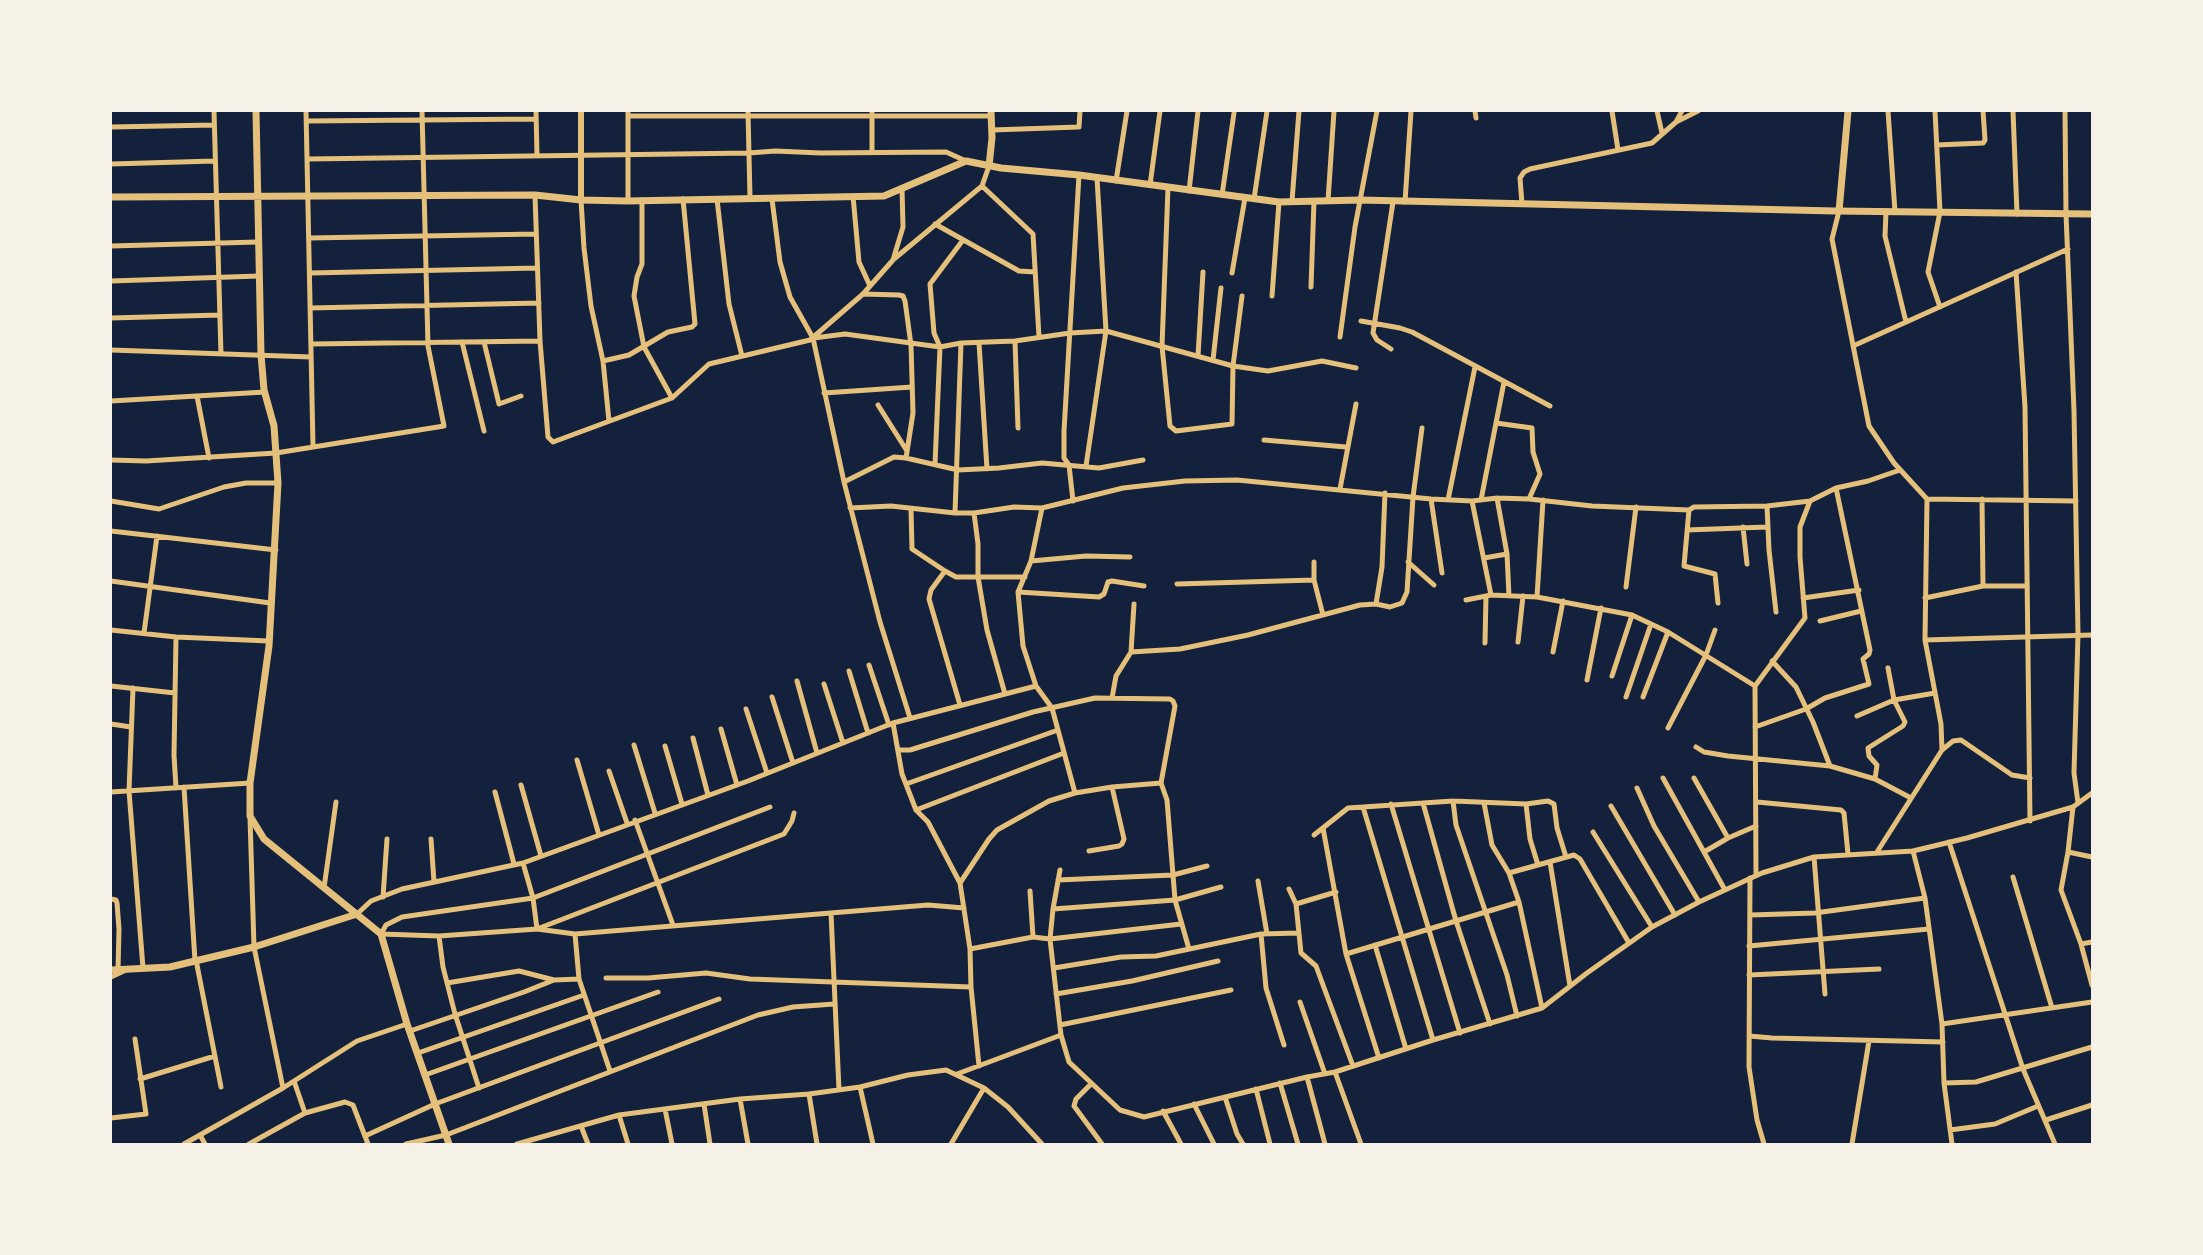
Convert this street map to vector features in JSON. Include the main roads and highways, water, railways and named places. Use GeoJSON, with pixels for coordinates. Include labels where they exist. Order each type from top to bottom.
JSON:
{"type":"FeatureCollection","features":[{"type":"Feature","properties":{"kind":"main road"},"geometry":{"type":"LineString","coordinates":[[256,111],[261,355],[265,392],[274,426],[278,483],[276,550],[270,603],[269,641],[250,783],[250,816],[264,839],[381,934],[448,1144]]}},
{"type":"Feature","properties":{"kind":"main road"},"geometry":{"type":"LineString","coordinates":[[1839,211],[1848,111]]}},
{"type":"Feature","properties":{"kind":"main road"},"geometry":{"type":"LineString","coordinates":[[989,166],[991,113]]}},
{"type":"Feature","properties":{"kind":"main road"},"geometry":{"type":"LineString","coordinates":[[111,197],[535,195],[581,200],[628,201],[884,196],[966,161],[989,166],[1079,175],[1279,201],[1360,200],[1886,212],[2092,214]]}},
{"type":"Feature","properties":{"kind":"main road"},"geometry":{"type":"LineString","coordinates":[[115,970],[170,967],[254,946],[357,914]]}}]}
